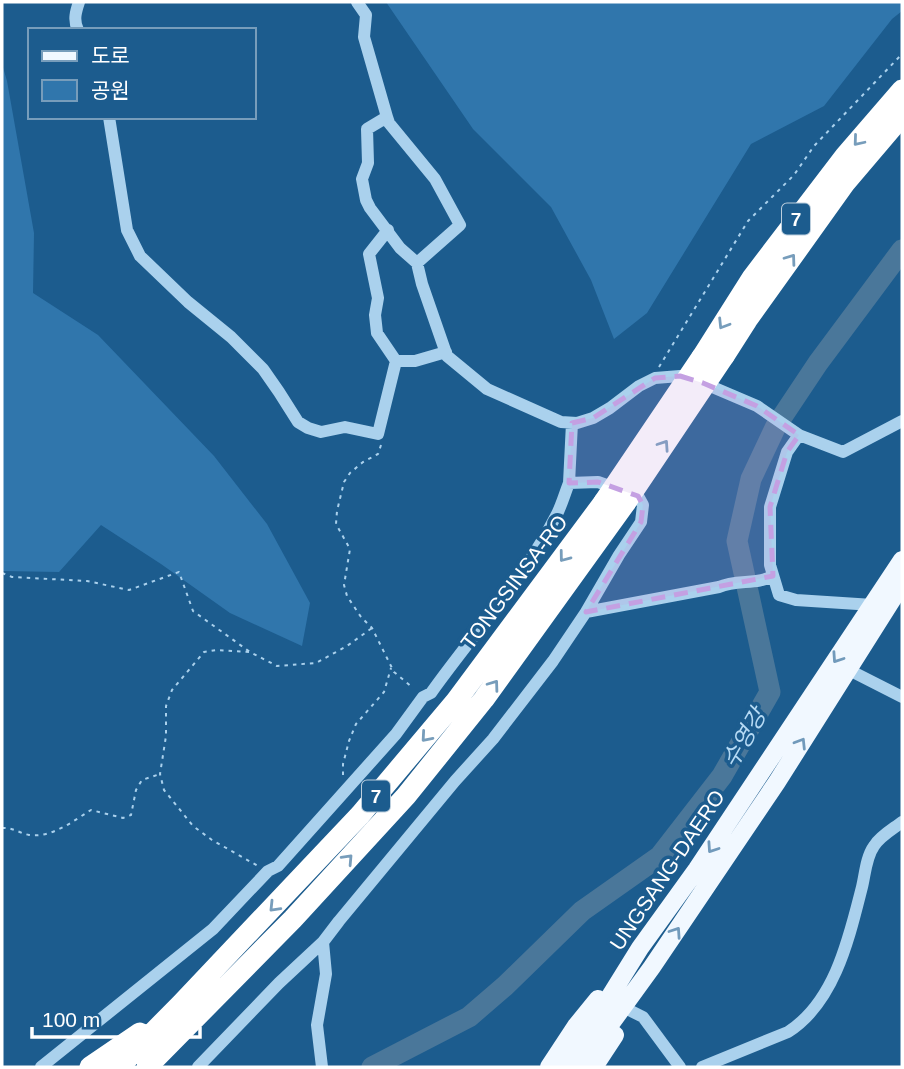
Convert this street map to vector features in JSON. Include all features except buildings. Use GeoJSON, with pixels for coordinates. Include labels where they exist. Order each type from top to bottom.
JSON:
{"type":"FeatureCollection","features":[{"type":"Feature","properties":{"kind":"highway","name":"TONGSINSA-RO"},"geometry":{"type":"LineString","coordinates":[[119,1067],[360,815],[456,701],[604,502],[752,278],[845,156],[902,90]]}},
{"type":"Feature","properties":{"kind":"highway","name":"TONGSINSA-RO"},"geometry":{"type":"LineString","coordinates":[[147,1067],[293,919],[406,796],[484,699],[626,502],[747,320],[845,183],[902,116]]}},
{"type":"Feature","properties":{"kind":"highway"},"geometry":{"type":"LineString","coordinates":[[90,1067],[181,1004]]}},
{"type":"Feature","properties":{"kind":"highway"},"geometry":{"type":"LineString","coordinates":[[160,1067],[189,1024]]}},
{"type":"Feature","properties":{"kind":"main road","name":"UNGSANG-DAERO"},"geometry":{"type":"LineString","coordinates":[[579,1067],[652,967],[777,782],[898,587],[902,560]]}},
{"type":"Feature","properties":{"kind":"main road","name":"UNGSANG-DAERO"},"geometry":{"type":"LineString","coordinates":[[564,1067],[640,948],[697,869],[873,605],[898,587]]}},
{"type":"Feature","properties":{"kind":"main road"},"geometry":{"type":"LineString","coordinates":[[550,1067],[576,1026],[640,948]]}},
{"type":"Feature","properties":{"kind":"main road"},"geometry":{"type":"LineString","coordinates":[[594,1067],[652,967]]}},
{"type":"Feature","properties":{"kind":"street"},"geometry":{"type":"LineString","coordinates":[[77,28],[75,13],[79,2]]}},
{"type":"Feature","properties":{"kind":"street"},"geometry":{"type":"LineString","coordinates":[[358,2],[367,8],[364,37],[389,123],[435,179],[460,225],[417,263]]}},
{"type":"Feature","properties":{"kind":"street"},"geometry":{"type":"LineString","coordinates":[[387,117],[367,129],[368,163],[362,179],[366,200],[400,248],[417,263],[447,356],[487,389],[561,422],[572,423],[593,418],[655,378],[680,376],[757,406],[795,431],[843,452],[902,421]]}},
{"type":"Feature","properties":{"kind":"street"},"geometry":{"type":"LineString","coordinates":[[109,119],[127,230],[140,256],[263,369],[298,422],[308,428],[321,432],[345,427],[378,434],[396,361],[377,334],[375,315],[378,298],[369,254],[388,230]]}},
{"type":"Feature","properties":{"kind":"street"},"geometry":{"type":"LineString","coordinates":[[396,361],[415,361],[446,352]]}},
{"type":"Feature","properties":{"kind":"street"},"geometry":{"type":"LineString","coordinates":[[41,1067],[213,929],[268,872],[278,866],[396,734],[423,697],[431,693],[509,590],[558,512],[569,483],[572,423]]}},
{"type":"Feature","properties":{"kind":"street"},"geometry":{"type":"LineString","coordinates":[[795,431],[770,507],[770,578],[779,595],[796,600],[873,605]]}},
{"type":"Feature","properties":{"kind":"street"},"geometry":{"type":"LineString","coordinates":[[198,1067],[279,983],[323,942],[493,738],[553,661],[586,612],[641,522],[643,505],[638,496],[598,482],[569,483]]}},
{"type":"Feature","properties":{"kind":"street"},"geometry":{"type":"LineString","coordinates":[[586,612],[719,587],[727,583],[770,578]]}},
{"type":"Feature","properties":{"kind":"street"},"geometry":{"type":"LineString","coordinates":[[847,668],[902,697]]}},
{"type":"Feature","properties":{"kind":"street"},"geometry":{"type":"LineString","coordinates":[[702,1067],[788,1032],[815,1007],[833,978],[844,951],[873,847],[902,822]]}},
{"type":"Feature","properties":{"kind":"street"},"geometry":{"type":"LineString","coordinates":[[322,1067],[317,1025],[326,974],[323,942]]}},
{"type":"Feature","properties":{"kind":"street"},"geometry":{"type":"LineString","coordinates":[[629,1010],[643,1017],[680,1067]]}},
{"type":"Feature","properties":{"kind":"path"},"geometry":{"type":"LineString","coordinates":[[655,378],[658,368],[748,221],[794,175],[814,146],[902,54]]}},
{"type":"Feature","properties":{"kind":"path"},"geometry":{"type":"LineString","coordinates":[[378,434],[381,444],[378,454],[363,462],[344,482],[337,511],[336,524],[350,549],[344,585],[346,596],[372,628],[394,672],[423,697]]}},
{"type":"Feature","properties":{"kind":"path"},"geometry":{"type":"LineString","coordinates":[[2,573],[12,577],[87,581],[129,590],[179,572],[193,611],[250,652],[277,666],[316,663],[372,628]]}},
{"type":"Feature","properties":{"kind":"path"},"geometry":{"type":"LineString","coordinates":[[250,652],[204,652],[172,690],[166,706],[166,736],[160,774],[164,790],[193,826],[268,872]]}},
{"type":"Feature","properties":{"kind":"path"},"geometry":{"type":"LineString","coordinates":[[348,786],[344,779],[343,764],[349,741],[356,724],[384,691],[391,667]]}},
{"type":"Feature","properties":{"kind":"path"},"geometry":{"type":"LineString","coordinates":[[2,828],[7,827],[30,835],[52,833],[91,810],[123,818],[131,814],[136,790],[142,780],[160,774]]}},
{"type":"Feature","properties":{"kind":"highlighted area"},"geometry":{"type":"Polygon","coordinates":[[[680,376],[703,383],[757,406],[799,435],[787,452],[770,507],[773,576],[586,612],[641,522],[643,505],[638,496],[598,482],[569,483],[572,423],[593,418],[655,378],[680,376]]]}},
{"type":"Feature","properties":{"kind":"green space"},"geometry":{"type":"Polygon","coordinates":[[[386,2],[902,2],[902,11],[892,19],[824,106],[751,144],[647,313],[614,339],[591,280],[551,207],[473,129],[386,2]]]}},
{"type":"Feature","properties":{"kind":"green space"},"geometry":{"type":"Polygon","coordinates":[[[2,64],[34,233],[33,293],[98,335],[214,456],[267,524],[310,603],[302,646],[230,613],[101,525],[59,572],[2,571],[2,64]]]}},
{"type":"Feature","properties":{"kind":"waterway","name":"수영강"},"geometry":{"type":"LineString","coordinates":[[372,1067],[469,1017],[582,911],[660,856],[722,776],[770,692],[737,541],[751,479],[776,426],[818,363],[902,250]]}}]}
